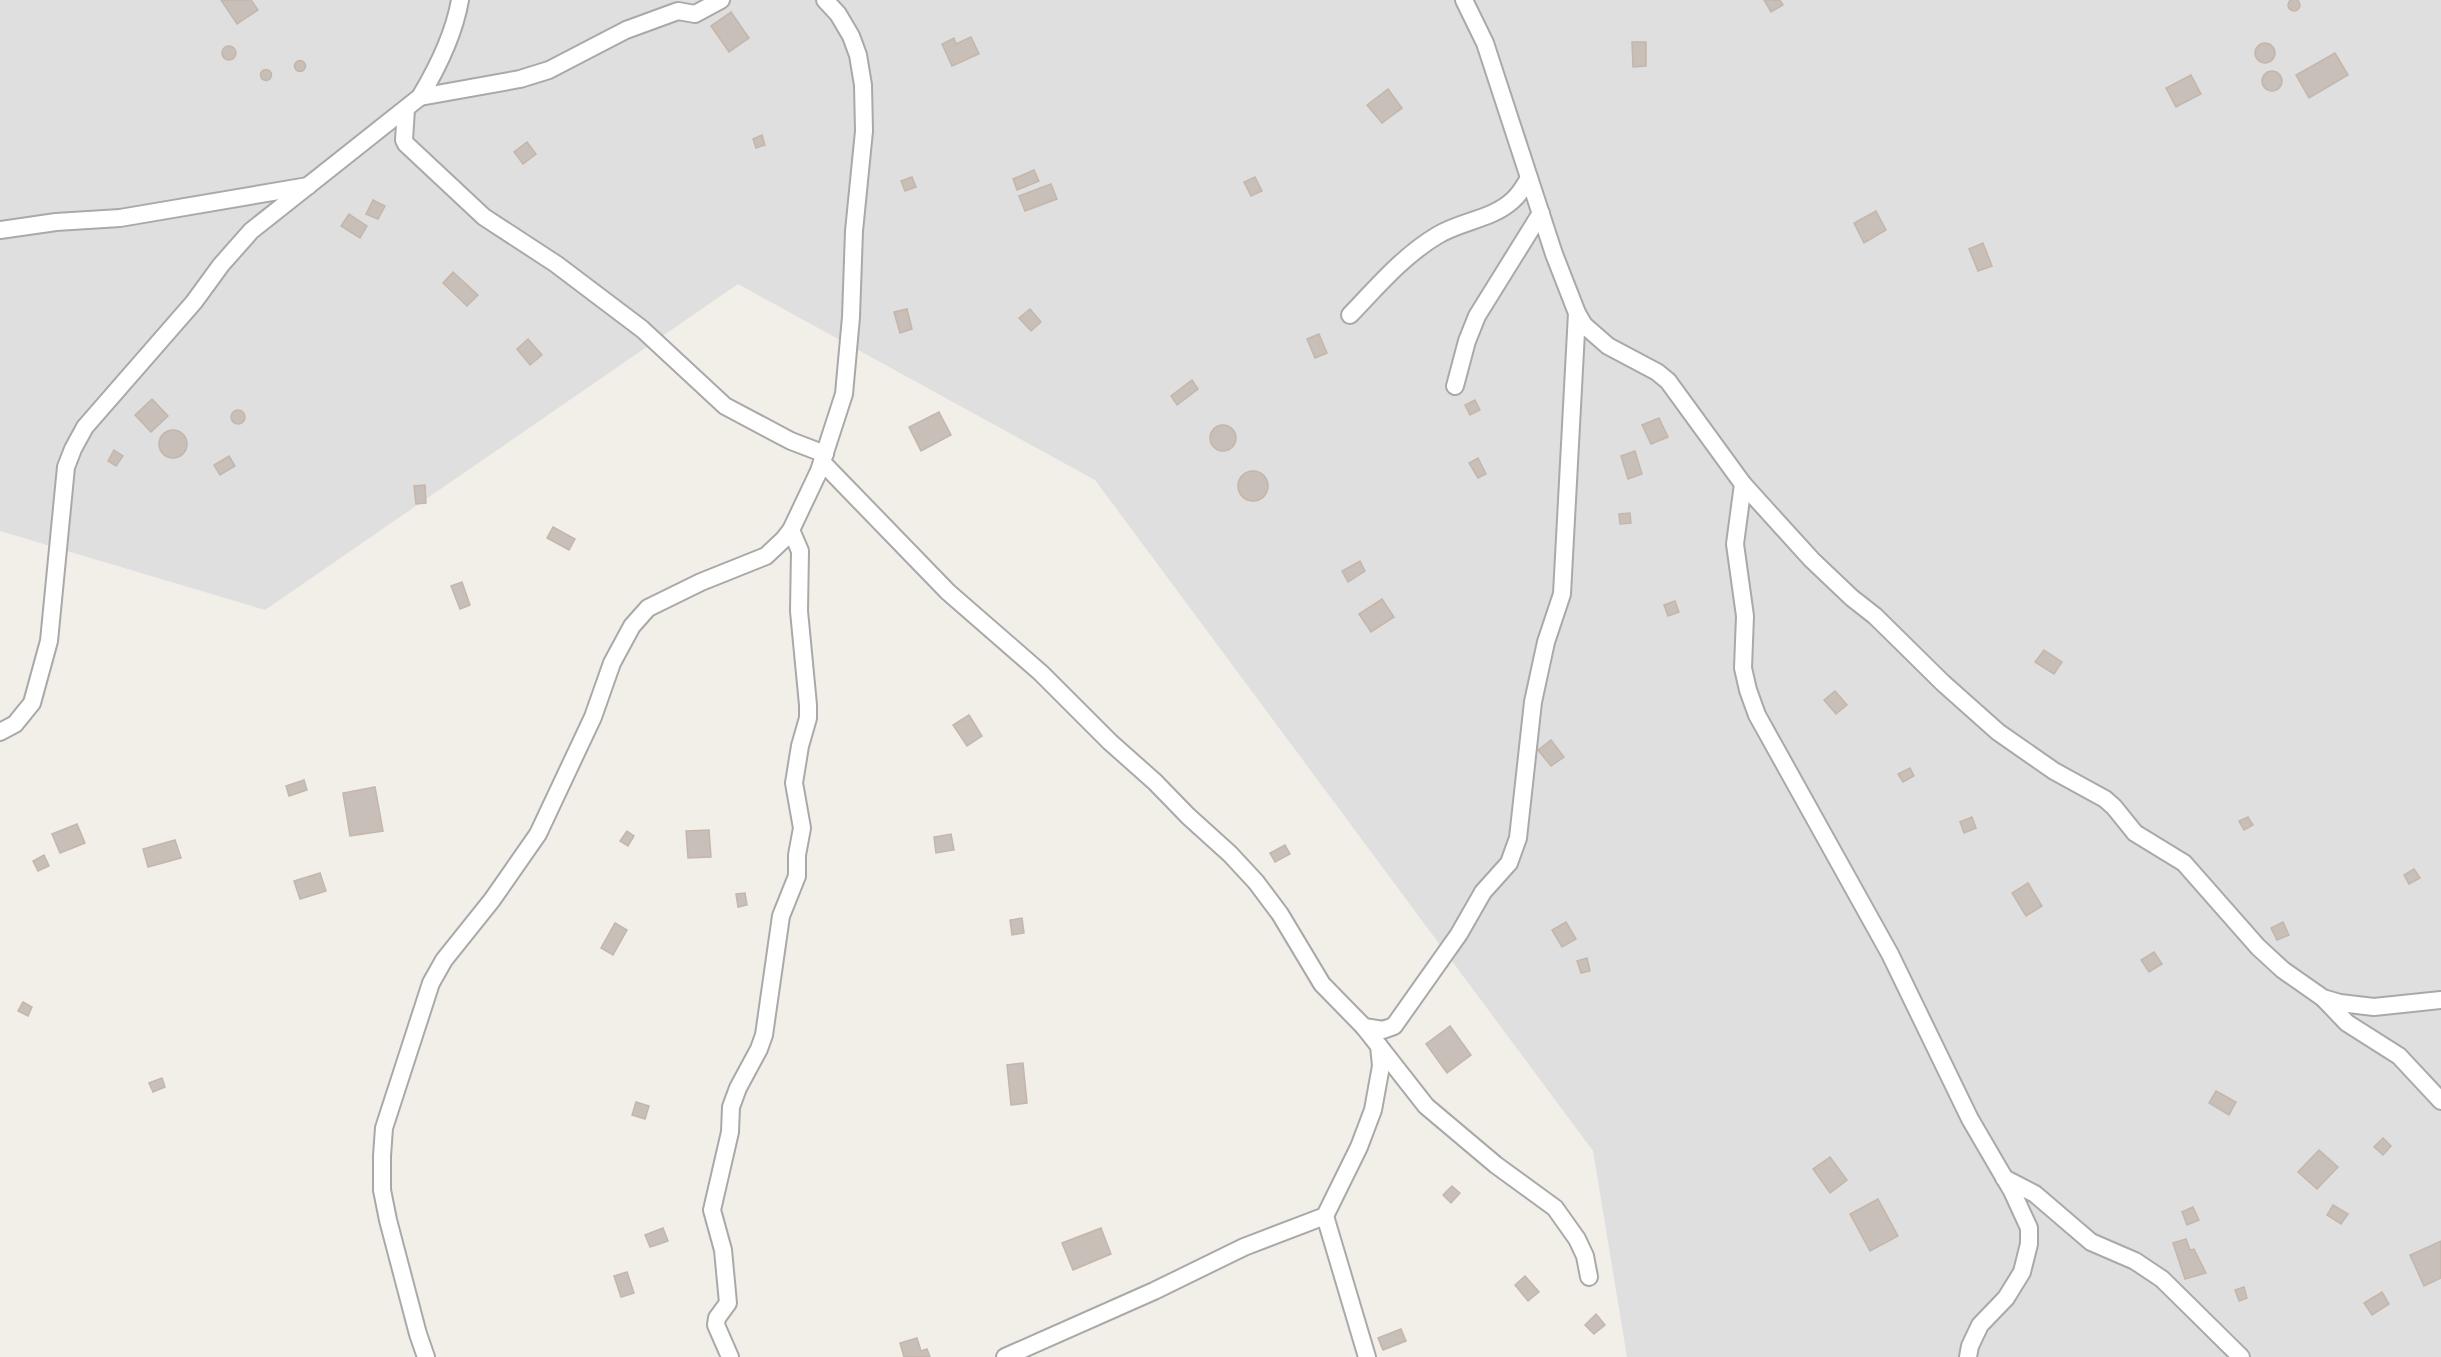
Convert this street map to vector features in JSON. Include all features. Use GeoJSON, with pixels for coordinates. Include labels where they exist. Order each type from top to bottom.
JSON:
{"type":"FeatureCollection","features":[{"type":"Feature","properties":{"kind":"street"},"geometry":{"type":"LineString","coordinates":[[0,732],[15,724],[32,703],[49,641],[66,467],[86,427],[194,302],[221,265],[251,231],[420,97],[446,47],[460,0]]}},
{"type":"Feature","properties":{"kind":"street"},"geometry":{"type":"LineString","coordinates":[[420,97],[519,79],[549,70],[626,30],[678,12],[695,14],[721,0]]}},
{"type":"Feature","properties":{"kind":"street"},"geometry":{"type":"LineString","coordinates":[[426,1357],[388,1220],[382,1190],[382,1156],[384,1128],[431,983],[444,960],[492,900],[538,834],[580,747],[621,643],[639,616],[648,608],[700,582],[766,556],[791,530],[823,458],[844,394],[851,317],[854,231],[864,131],[863,85],[858,55],[843,23],[825,0]]}},
{"type":"Feature","properties":{"kind":"street"},"geometry":{"type":"LineString","coordinates":[[1464,0],[1485,43],[1563,280],[1584,325],[1608,346],[1657,372],[1668,381],[1743,484],[1812,560],[1852,598],[1875,616],[1951,690],[1998,732],[2054,771],[2105,799],[2135,833],[2184,863],[2258,947],[2283,970],[2323,998],[2347,1023],[2399,1056],[2441,1101]]}},
{"type":"Feature","properties":{"kind":"street"},"geometry":{"type":"LineString","coordinates":[[406,109],[404,140],[406,144],[484,216],[556,264],[642,329],[725,406],[823,458],[948,591],[1041,673],[1110,742],[1230,854],[1256,882],[1280,914],[1322,984],[1364,1027],[1426,1106],[1496,1164],[1555,1208],[1577,1239],[1585,1256],[1589,1277]]}},
{"type":"Feature","properties":{"kind":"street"},"geometry":{"type":"LineString","coordinates":[[1350,315],[1400,264],[1422,246],[1440,234],[1502,208],[1513,200],[1529,178]]}},
{"type":"Feature","properties":{"kind":"street"},"geometry":{"type":"LineString","coordinates":[[0,230],[56,222],[120,218],[310,186]]}},
{"type":"Feature","properties":{"kind":"street"},"geometry":{"type":"LineString","coordinates":[[1455,386],[1467,341],[1477,316],[1541,213]]}},
{"type":"Feature","properties":{"kind":"street"},"geometry":{"type":"LineString","coordinates":[[1367,1357],[1325,1216],[1359,1147],[1373,1110],[1381,1066],[1379,1047],[1460,934],[1483,892],[1509,864],[1518,838],[1533,702],[1546,642],[1562,594],[1577,313]]}},
{"type":"Feature","properties":{"kind":"street"},"geometry":{"type":"LineString","coordinates":[[1743,484],[1735,544],[1744,616],[1743,668],[1757,716],[1890,954],[1970,1119],[2004,1178],[2029,1228],[2029,1244],[2022,1272],[2006,1298],[1980,1325],[1970,1346],[1968,1357]]}},
{"type":"Feature","properties":{"kind":"street"},"geometry":{"type":"LineString","coordinates":[[730,1357],[716,1324],[717,1318],[728,1303],[723,1251],[712,1210],[730,1132],[731,1107],[764,1035],[782,916],[787,897],[797,876],[797,855],[802,828],[794,783],[800,746],[808,718],[808,705],[799,611],[800,551],[791,530]]}},
{"type":"Feature","properties":{"kind":"street"},"geometry":{"type":"LineString","coordinates":[[2323,998],[2340,1003],[2374,1007],[2441,1000]]}},
{"type":"Feature","properties":{"kind":"street"},"geometry":{"type":"LineString","coordinates":[[1364,1027],[1383,1030],[1394,1026]]}},
{"type":"Feature","properties":{"kind":"street"},"geometry":{"type":"LineString","coordinates":[[2004,1178],[2035,1194],[2091,1242],[2135,1261],[2162,1279],[2241,1357]]}},
{"type":"Feature","properties":{"kind":"street"},"geometry":{"type":"LineString","coordinates":[[1005,1357],[1154,1291],[1244,1247],[1325,1216]]}},
{"type":"Feature","properties":{"kind":"shaded area"},"geometry":{"type":"Polygon","coordinates":[[[0,0],[2441,0],[2441,1357],[1627,1357],[1593,1151],[1095,480],[738,284],[265,610],[0,531],[0,0]]]}},
{"type":"Feature","properties":{"kind":"building"},"geometry":{"type":"Polygon","coordinates":[[[2296,-1],[2300,5],[2296,11],[2292,11],[2288,3],[2296,-1]]]}},
{"type":"Feature","properties":{"kind":"building"},"geometry":{"type":"Polygon","coordinates":[[[221,0],[251,0],[258,10],[237,24],[221,0]]]}},
{"type":"Feature","properties":{"kind":"building"},"geometry":{"type":"Polygon","coordinates":[[[1764,0],[1780,0],[1783,5],[1771,12],[1764,0]]]}},
{"type":"Feature","properties":{"kind":"building"},"geometry":{"type":"Polygon","coordinates":[[[731,12],[749,38],[729,52],[711,26],[731,12]]]}},
{"type":"Feature","properties":{"kind":"building"},"geometry":{"type":"Polygon","coordinates":[[[971,37],[979,54],[952,66],[942,44],[954,38],[956,44],[971,37]]]}},
{"type":"Feature","properties":{"kind":"building"},"geometry":{"type":"Polygon","coordinates":[[[1632,42],[1646,42],[1646,66],[1633,67],[1632,42]]]}},
{"type":"Feature","properties":{"kind":"building"},"geometry":{"type":"Polygon","coordinates":[[[2265,43],[2272,46],[2275,53],[2272,60],[2265,63],[2258,60],[2255,53],[2258,46],[2265,43]]]}},
{"type":"Feature","properties":{"kind":"building"},"geometry":{"type":"Polygon","coordinates":[[[226,46],[232,46],[236,53],[232,60],[226,60],[222,56],[222,50],[226,46]]]}},
{"type":"Feature","properties":{"kind":"building"},"geometry":{"type":"Polygon","coordinates":[[[2335,53],[2348,75],[2309,98],[2296,75],[2335,53]]]}},
{"type":"Feature","properties":{"kind":"building"},"geometry":{"type":"Polygon","coordinates":[[[300,60],[306,66],[300,72],[294,66],[300,60]]]}},
{"type":"Feature","properties":{"kind":"building"},"geometry":{"type":"Polygon","coordinates":[[[266,69],[272,75],[266,81],[260,75],[266,69]]]}},
{"type":"Feature","properties":{"kind":"building"},"geometry":{"type":"Polygon","coordinates":[[[2272,71],[2279,74],[2282,81],[2279,88],[2272,91],[2265,88],[2262,81],[2265,74],[2272,71]]]}},
{"type":"Feature","properties":{"kind":"building"},"geometry":{"type":"Polygon","coordinates":[[[2191,75],[2201,94],[2176,107],[2166,88],[2191,75]]]}},
{"type":"Feature","properties":{"kind":"building"},"geometry":{"type":"Polygon","coordinates":[[[1388,89],[1402,108],[1382,123],[1367,105],[1388,89]]]}},
{"type":"Feature","properties":{"kind":"building"},"geometry":{"type":"Polygon","coordinates":[[[762,135],[765,145],[756,148],[753,139],[762,135]]]}},
{"type":"Feature","properties":{"kind":"building"},"geometry":{"type":"Polygon","coordinates":[[[527,142],[536,154],[523,164],[514,152],[527,142]]]}},
{"type":"Feature","properties":{"kind":"building"},"geometry":{"type":"Polygon","coordinates":[[[1034,170],[1039,181],[1017,190],[1013,179],[1034,170]]]}},
{"type":"Feature","properties":{"kind":"building"},"geometry":{"type":"Polygon","coordinates":[[[912,177],[916,187],[905,191],[901,181],[912,177]]]}},
{"type":"Feature","properties":{"kind":"building"},"geometry":{"type":"Polygon","coordinates":[[[1255,177],[1262,191],[1251,196],[1244,182],[1255,177]]]}},
{"type":"Feature","properties":{"kind":"building"},"geometry":{"type":"Polygon","coordinates":[[[1051,184],[1057,199],[1025,211],[1019,196],[1051,184]]]}},
{"type":"Feature","properties":{"kind":"building"},"geometry":{"type":"Polygon","coordinates":[[[373,200],[385,206],[378,219],[366,214],[373,200]]]}},
{"type":"Feature","properties":{"kind":"building"},"geometry":{"type":"Polygon","coordinates":[[[1876,211],[1886,230],[1864,243],[1854,223],[1876,211]]]}},
{"type":"Feature","properties":{"kind":"building"},"geometry":{"type":"Polygon","coordinates":[[[349,214],[367,226],[360,238],[341,226],[349,214]]]}},
{"type":"Feature","properties":{"kind":"building"},"geometry":{"type":"Polygon","coordinates":[[[1983,243],[1992,266],[1978,271],[1969,249],[1983,243]]]}},
{"type":"Feature","properties":{"kind":"building"},"geometry":{"type":"Polygon","coordinates":[[[453,272],[478,295],[467,306],[443,283],[453,272]]]}},
{"type":"Feature","properties":{"kind":"building"},"geometry":{"type":"Polygon","coordinates":[[[907,309],[912,329],[900,333],[894,312],[907,309]]]}},
{"type":"Feature","properties":{"kind":"building"},"geometry":{"type":"Polygon","coordinates":[[[1030,309],[1041,322],[1031,331],[1019,318],[1030,309]]]}},
{"type":"Feature","properties":{"kind":"building"},"geometry":{"type":"Polygon","coordinates":[[[1319,334],[1327,353],[1315,358],[1307,339],[1319,334]]]}},
{"type":"Feature","properties":{"kind":"building"},"geometry":{"type":"Polygon","coordinates":[[[528,339],[542,355],[530,365],[517,349],[528,339]]]}},
{"type":"Feature","properties":{"kind":"building"},"geometry":{"type":"Polygon","coordinates":[[[1192,380],[1198,389],[1177,405],[1171,396],[1192,380]]]}},
{"type":"Feature","properties":{"kind":"building"},"geometry":{"type":"Polygon","coordinates":[[[152,399],[168,416],[151,432],[135,415],[152,399]]]}},
{"type":"Feature","properties":{"kind":"building"},"geometry":{"type":"Polygon","coordinates":[[[1475,400],[1480,410],[1470,415],[1465,405],[1475,400]]]}},
{"type":"Feature","properties":{"kind":"building"},"geometry":{"type":"Polygon","coordinates":[[[238,410],[243,412],[245,417],[243,422],[238,424],[233,422],[231,417],[233,412],[238,410]]]}},
{"type":"Feature","properties":{"kind":"building"},"geometry":{"type":"Polygon","coordinates":[[[939,412],[951,435],[921,451],[909,427],[939,412]]]}},
{"type":"Feature","properties":{"kind":"building"},"geometry":{"type":"Polygon","coordinates":[[[1659,418],[1668,437],[1651,444],[1642,425],[1659,418]]]}},
{"type":"Feature","properties":{"kind":"building"},"geometry":{"type":"Polygon","coordinates":[[[1223,425],[1232,429],[1236,438],[1232,447],[1223,451],[1214,447],[1210,438],[1214,429],[1223,425]]]}},
{"type":"Feature","properties":{"kind":"building"},"geometry":{"type":"Polygon","coordinates":[[[173,430],[183,434],[187,444],[183,454],[173,458],[163,454],[159,444],[163,434],[173,430]]]}},
{"type":"Feature","properties":{"kind":"building"},"geometry":{"type":"Polygon","coordinates":[[[114,450],[123,456],[116,466],[108,461],[114,450]]]}},
{"type":"Feature","properties":{"kind":"building"},"geometry":{"type":"Polygon","coordinates":[[[1635,451],[1642,474],[1628,479],[1621,456],[1635,451]]]}},
{"type":"Feature","properties":{"kind":"building"},"geometry":{"type":"Polygon","coordinates":[[[229,456],[235,466],[220,475],[214,465],[229,456]]]}},
{"type":"Feature","properties":{"kind":"building"},"geometry":{"type":"Polygon","coordinates":[[[1478,458],[1486,474],[1478,478],[1469,463],[1478,458]]]}},
{"type":"Feature","properties":{"kind":"building"},"geometry":{"type":"Polygon","coordinates":[[[1253,471],[1259,472],[1267,480],[1267,492],[1259,500],[1253,501],[1247,500],[1239,492],[1238,486],[1239,480],[1247,472],[1253,471]]]}},
{"type":"Feature","properties":{"kind":"building"},"geometry":{"type":"Polygon","coordinates":[[[425,485],[426,503],[416,504],[414,486],[425,485]]]}},
{"type":"Feature","properties":{"kind":"building"},"geometry":{"type":"Polygon","coordinates":[[[1630,513],[1631,523],[1620,524],[1619,514],[1630,513]]]}},
{"type":"Feature","properties":{"kind":"building"},"geometry":{"type":"Polygon","coordinates":[[[553,527],[575,539],[569,550],[547,538],[553,527]]]}},
{"type":"Feature","properties":{"kind":"building"},"geometry":{"type":"Polygon","coordinates":[[[1360,561],[1365,571],[1348,582],[1342,571],[1360,561]]]}},
{"type":"Feature","properties":{"kind":"building"},"geometry":{"type":"Polygon","coordinates":[[[462,582],[470,605],[460,609],[451,586],[462,582]]]}},
{"type":"Feature","properties":{"kind":"building"},"geometry":{"type":"Polygon","coordinates":[[[1382,599],[1394,617],[1371,632],[1359,614],[1382,599]]]}},
{"type":"Feature","properties":{"kind":"building"},"geometry":{"type":"Polygon","coordinates":[[[1675,601],[1679,612],[1668,616],[1664,605],[1675,601]]]}},
{"type":"Feature","properties":{"kind":"building"},"geometry":{"type":"Polygon","coordinates":[[[2044,650],[2062,662],[2054,674],[2035,662],[2044,650]]]}},
{"type":"Feature","properties":{"kind":"building"},"geometry":{"type":"Polygon","coordinates":[[[1835,691],[1847,705],[1836,714],[1824,700],[1835,691]]]}},
{"type":"Feature","properties":{"kind":"building"},"geometry":{"type":"Polygon","coordinates":[[[969,715],[982,736],[967,746],[953,725],[969,715]]]}},
{"type":"Feature","properties":{"kind":"building"},"geometry":{"type":"Polygon","coordinates":[[[1551,740],[1564,757],[1551,766],[1538,750],[1551,740]]]}},
{"type":"Feature","properties":{"kind":"building"},"geometry":{"type":"Polygon","coordinates":[[[1910,768],[1914,776],[1903,782],[1898,774],[1910,768]]]}},
{"type":"Feature","properties":{"kind":"building"},"geometry":{"type":"Polygon","coordinates":[[[304,780],[307,790],[289,796],[286,786],[304,780]]]}},
{"type":"Feature","properties":{"kind":"building"},"geometry":{"type":"Polygon","coordinates":[[[375,787],[383,831],[350,836],[343,793],[375,787]]]}},
{"type":"Feature","properties":{"kind":"building"},"geometry":{"type":"Polygon","coordinates":[[[1972,817],[1976,828],[1964,833],[1960,822],[1972,817]]]}},
{"type":"Feature","properties":{"kind":"building"},"geometry":{"type":"Polygon","coordinates":[[[2248,817],[2253,825],[2244,830],[2239,821],[2248,817]]]}},
{"type":"Feature","properties":{"kind":"building"},"geometry":{"type":"Polygon","coordinates":[[[77,824],[85,843],[60,853],[52,834],[77,824]]]}},
{"type":"Feature","properties":{"kind":"building"},"geometry":{"type":"Polygon","coordinates":[[[709,830],[711,857],[688,858],[686,831],[709,830]]]}},
{"type":"Feature","properties":{"kind":"building"},"geometry":{"type":"Polygon","coordinates":[[[627,831],[634,836],[628,846],[620,841],[627,831]]]}},
{"type":"Feature","properties":{"kind":"building"},"geometry":{"type":"Polygon","coordinates":[[[951,834],[954,850],[936,853],[934,837],[951,834]]]}},
{"type":"Feature","properties":{"kind":"building"},"geometry":{"type":"Polygon","coordinates":[[[175,840],[181,858],[148,867],[143,849],[175,840]]]}},
{"type":"Feature","properties":{"kind":"building"},"geometry":{"type":"Polygon","coordinates":[[[1285,845],[1290,854],[1275,862],[1270,853],[1285,845]]]}},
{"type":"Feature","properties":{"kind":"building"},"geometry":{"type":"Polygon","coordinates":[[[44,855],[49,866],[38,871],[33,861],[44,855]]]}},
{"type":"Feature","properties":{"kind":"building"},"geometry":{"type":"Polygon","coordinates":[[[2414,869],[2420,878],[2409,884],[2404,875],[2414,869]]]}},
{"type":"Feature","properties":{"kind":"building"},"geometry":{"type":"Polygon","coordinates":[[[320,873],[326,891],[300,899],[294,881],[320,873]]]}},
{"type":"Feature","properties":{"kind":"building"},"geometry":{"type":"Polygon","coordinates":[[[2028,883],[2042,906],[2026,916],[2012,893],[2028,883]]]}},
{"type":"Feature","properties":{"kind":"building"},"geometry":{"type":"Polygon","coordinates":[[[745,893],[747,905],[738,907],[736,894],[745,893]]]}},
{"type":"Feature","properties":{"kind":"building"},"geometry":{"type":"Polygon","coordinates":[[[1022,918],[1024,933],[1012,935],[1010,920],[1022,918]]]}},
{"type":"Feature","properties":{"kind":"building"},"geometry":{"type":"Polygon","coordinates":[[[1566,922],[1576,939],[1562,947],[1552,930],[1566,922]]]}},
{"type":"Feature","properties":{"kind":"building"},"geometry":{"type":"Polygon","coordinates":[[[2283,922],[2289,935],[2277,940],[2271,928],[2283,922]]]}},
{"type":"Feature","properties":{"kind":"building"},"geometry":{"type":"Polygon","coordinates":[[[615,923],[627,930],[613,955],[601,948],[615,923]]]}},
{"type":"Feature","properties":{"kind":"building"},"geometry":{"type":"Polygon","coordinates":[[[2154,952],[2162,964],[2149,972],[2141,960],[2154,952]]]}},
{"type":"Feature","properties":{"kind":"building"},"geometry":{"type":"Polygon","coordinates":[[[1587,958],[1590,971],[1581,973],[1577,961],[1587,958]]]}},
{"type":"Feature","properties":{"kind":"building"},"geometry":{"type":"Polygon","coordinates":[[[23,1002],[32,1007],[28,1016],[18,1011],[23,1002]]]}},
{"type":"Feature","properties":{"kind":"building"},"geometry":{"type":"Polygon","coordinates":[[[1450,1026],[1471,1055],[1447,1073],[1426,1044],[1450,1026]]]}},
{"type":"Feature","properties":{"kind":"building"},"geometry":{"type":"Polygon","coordinates":[[[1023,1063],[1027,1103],[1011,1105],[1007,1065],[1023,1063]]]}},
{"type":"Feature","properties":{"kind":"building"},"geometry":{"type":"Polygon","coordinates":[[[162,1078],[165,1087],[153,1092],[149,1083],[162,1078]]]}},
{"type":"Feature","properties":{"kind":"building"},"geometry":{"type":"Polygon","coordinates":[[[2216,1091],[2236,1102],[2229,1115],[2209,1103],[2216,1091]]]}},
{"type":"Feature","properties":{"kind":"building"},"geometry":{"type":"Polygon","coordinates":[[[636,1102],[649,1106],[645,1119],[632,1115],[636,1102]]]}},
{"type":"Feature","properties":{"kind":"building"},"geometry":{"type":"Polygon","coordinates":[[[2383,1138],[2391,1146],[2383,1155],[2374,1147],[2383,1138]]]}},
{"type":"Feature","properties":{"kind":"building"},"geometry":{"type":"Polygon","coordinates":[[[2319,1150],[2338,1167],[2317,1189],[2298,1172],[2319,1150]]]}},
{"type":"Feature","properties":{"kind":"building"},"geometry":{"type":"Polygon","coordinates":[[[1830,1157],[1847,1180],[1830,1193],[1813,1169],[1830,1157]]]}},
{"type":"Feature","properties":{"kind":"building"},"geometry":{"type":"Polygon","coordinates":[[[1452,1186],[1460,1193],[1451,1203],[1443,1195],[1452,1186]]]}},
{"type":"Feature","properties":{"kind":"building"},"geometry":{"type":"Polygon","coordinates":[[[1878,1199],[1898,1236],[1870,1251],[1850,1214],[1878,1199]]]}},
{"type":"Feature","properties":{"kind":"building"},"geometry":{"type":"Polygon","coordinates":[[[2333,1205],[2348,1214],[2341,1224],[2327,1215],[2333,1205]]]}},
{"type":"Feature","properties":{"kind":"building"},"geometry":{"type":"Polygon","coordinates":[[[2193,1207],[2199,1220],[2187,1225],[2182,1212],[2193,1207]]]}},
{"type":"Feature","properties":{"kind":"building"},"geometry":{"type":"Polygon","coordinates":[[[663,1228],[668,1241],[650,1247],[645,1235],[663,1228]]]}},
{"type":"Feature","properties":{"kind":"building"},"geometry":{"type":"Polygon","coordinates":[[[1101,1228],[1111,1254],[1073,1270],[1062,1243],[1101,1228]]]}},
{"type":"Feature","properties":{"kind":"building"},"geometry":{"type":"Polygon","coordinates":[[[2186,1239],[2190,1250],[2194,1249],[2206,1273],[2185,1279],[2173,1243],[2186,1239]]]}},
{"type":"Feature","properties":{"kind":"building"},"geometry":{"type":"Polygon","coordinates":[[[2441,1241],[2441,1278],[2424,1286],[2410,1255],[2441,1241]]]}},
{"type":"Feature","properties":{"kind":"building"},"geometry":{"type":"Polygon","coordinates":[[[627,1272],[634,1293],[621,1297],[614,1276],[627,1272]]]}},
{"type":"Feature","properties":{"kind":"building"},"geometry":{"type":"Polygon","coordinates":[[[1525,1276],[1539,1292],[1528,1301],[1515,1285],[1525,1276]]]}},
{"type":"Feature","properties":{"kind":"building"},"geometry":{"type":"Polygon","coordinates":[[[2244,1287],[2247,1298],[2239,1301],[2235,1290],[2244,1287]]]}},
{"type":"Feature","properties":{"kind":"building"},"geometry":{"type":"Polygon","coordinates":[[[2382,1292],[2389,1304],[2372,1315],[2364,1303],[2382,1292]]]}},
{"type":"Feature","properties":{"kind":"building"},"geometry":{"type":"Polygon","coordinates":[[[1596,1314],[1605,1325],[1594,1334],[1585,1325],[1596,1314]]]}},
{"type":"Feature","properties":{"kind":"building"},"geometry":{"type":"Polygon","coordinates":[[[1401,1329],[1406,1341],[1383,1350],[1378,1338],[1401,1329]]]}},
{"type":"Feature","properties":{"kind":"building"},"geometry":{"type":"Polygon","coordinates":[[[917,1338],[921,1351],[927,1349],[930,1357],[904,1357],[900,1343],[917,1338]]]}}]}
